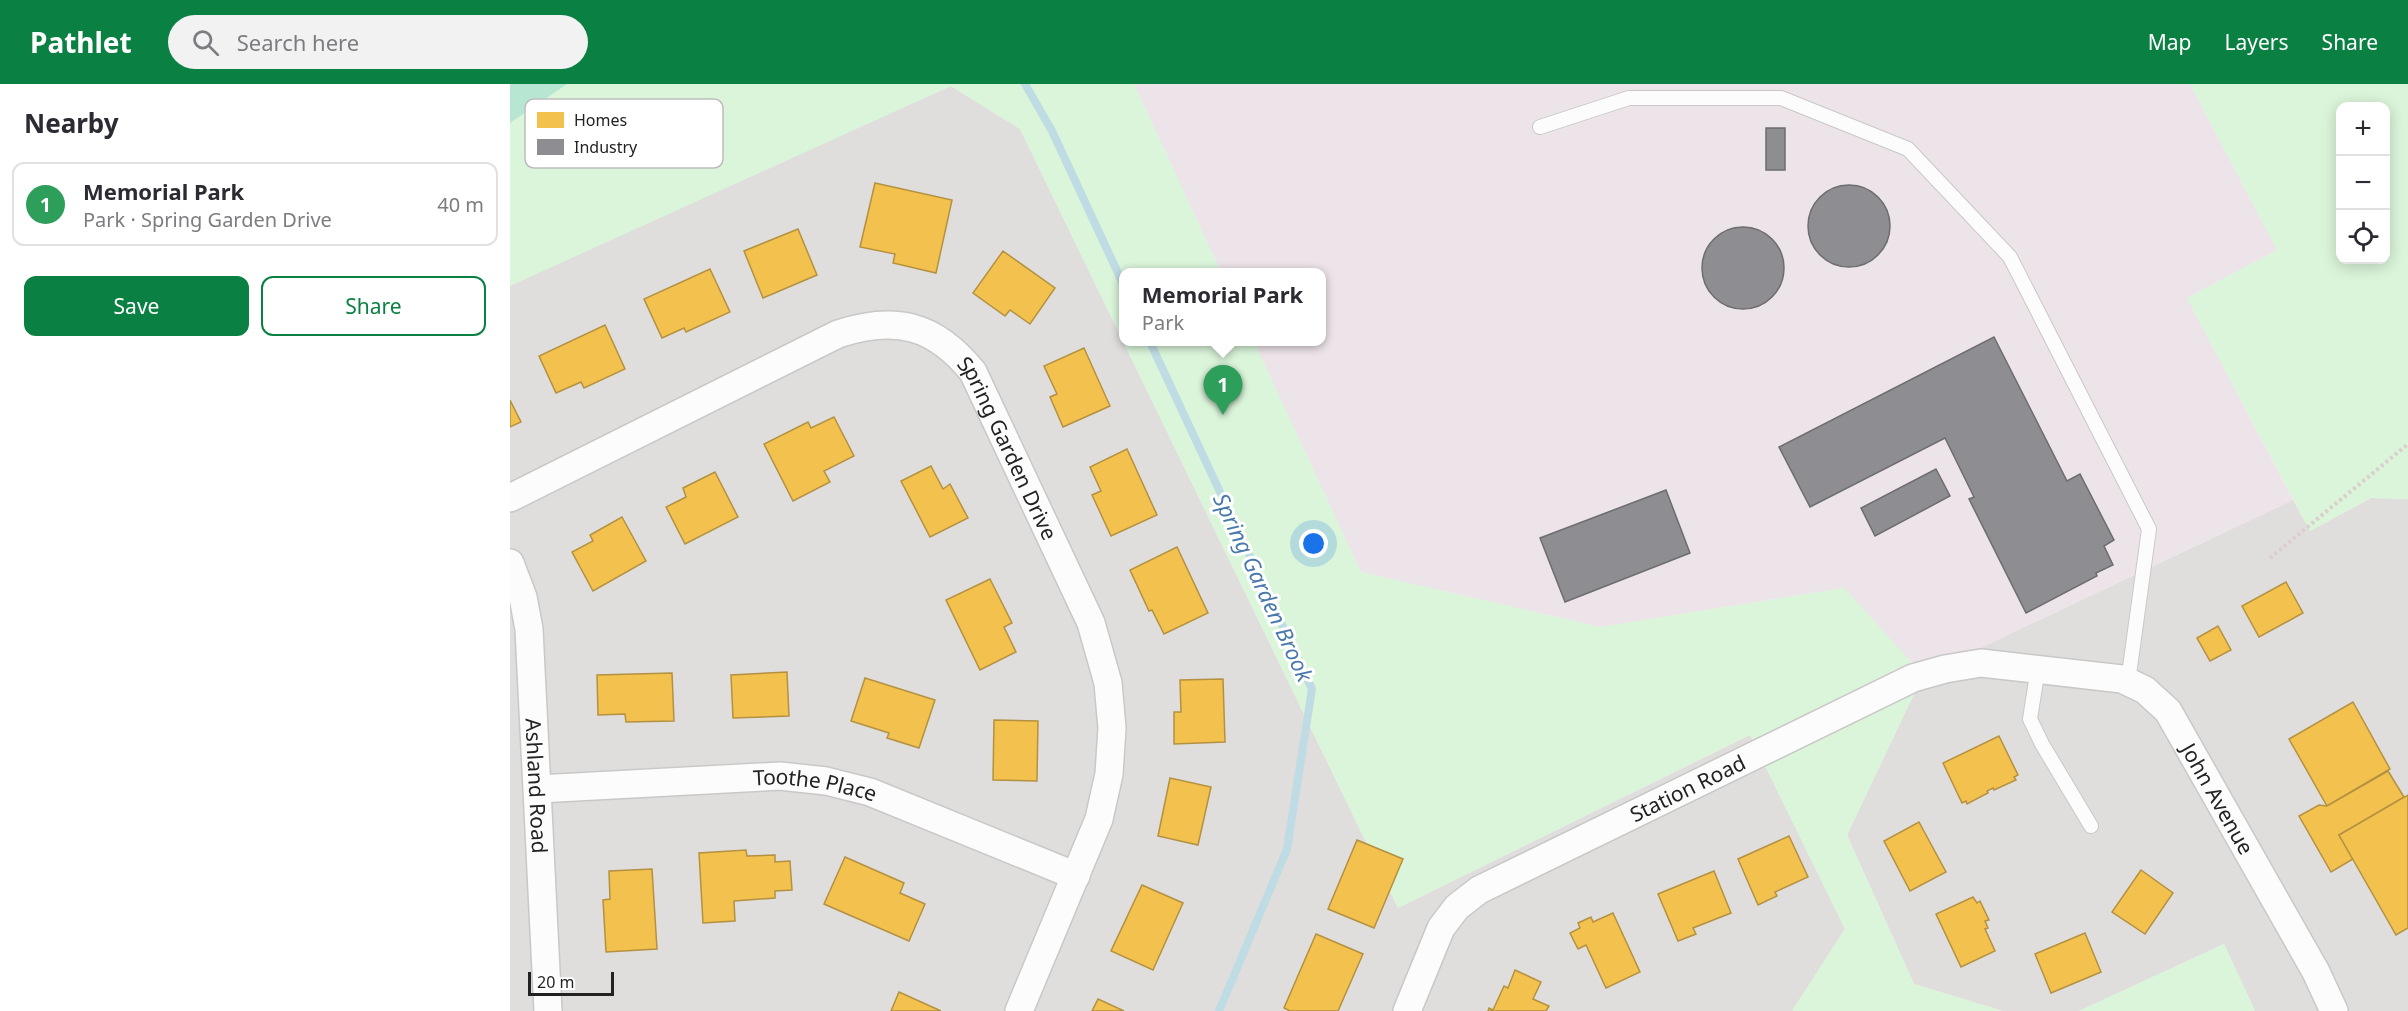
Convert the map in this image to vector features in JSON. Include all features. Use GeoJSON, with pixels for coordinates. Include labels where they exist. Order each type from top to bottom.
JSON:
{"type":"FeatureCollection","features":[{"type":"Feature","properties":{"kind":"street","name":"Spring Garden Drive"},"geometry":{"type":"LineString","coordinates":[[510,498],[838,334],[860,327],[886,323],[912,327],[936,336],[957,352],[973,372],[1096,638],[1108,683],[1112,728],[1109,774],[1099,819],[1018,1011]]}},
{"type":"Feature","properties":{"kind":"street","name":"Ashland Road"},"geometry":{"type":"LineString","coordinates":[[510,563],[523,597],[529,629],[548,1011]]}},
{"type":"Feature","properties":{"kind":"street","name":"Station Road"},"geometry":{"type":"LineString","coordinates":[[1407,1011],[1441,928],[1457,907],[1479,890],[1913,678],[1945,669],[1981,663],[2038,668]]}},
{"type":"Feature","properties":{"kind":"street","name":"John Avenue"},"geometry":{"type":"LineString","coordinates":[[2038,668],[2128,682],[2145,690],[2168,711],[2316,972],[2334,1011]]}},
{"type":"Feature","properties":{"kind":"street","name":"Toothe Place"},"geometry":{"type":"LineString","coordinates":[[538,789],[780,776],[826,781],[870,792],[1076,876]]}},
{"type":"Feature","properties":{"kind":"lane"},"geometry":{"type":"LineString","coordinates":[[1540,127],[1629,98],[1781,98],[1908,149],[2010,257],[2149,529],[2128,682]]}},
{"type":"Feature","properties":{"kind":"lane"},"geometry":{"type":"LineString","coordinates":[[2038,668],[2030,719],[2042,744],[2091,826]]}},
{"type":"Feature","properties":{"kind":"path"},"geometry":{"type":"LineString","coordinates":[[2270,558],[2408,444]]}},
{"type":"Feature","properties":{"kind":"shaded area"},"geometry":{"type":"Polygon","coordinates":[[[1134,84],[2190,84],[2277,250],[2187,298],[2293,500],[1923,675],[1843,588],[1600,627],[1361,572],[1256,346],[1326,346],[1326,268],[1219,268],[1134,84]]]}},
{"type":"Feature","properties":{"kind":"shaded area"},"geometry":{"type":"Polygon","coordinates":[[[951,86],[1020,129],[1119,333],[1119,346],[1125,346],[1398,908],[1750,735],[1845,929],[1792,1011],[510,1011],[510,280],[951,86]]]}},
{"type":"Feature","properties":{"kind":"shaded area"},"geometry":{"type":"Polygon","coordinates":[[[2371,498],[2408,499],[2408,1011],[2255,1011],[2224,944],[2079,1011],[2003,1011],[1914,984],[1847,835],[1923,675],[2293,500],[2310,531],[2371,498]]]}},
{"type":"Feature","properties":{"kind":"green space"},"geometry":{"type":"Polygon","coordinates":[[[510,84],[1134,84],[1219,268],[1119,268],[1119,333],[1020,129],[951,86],[510,286],[510,84]]]}},
{"type":"Feature","properties":{"kind":"green space"},"geometry":{"type":"Polygon","coordinates":[[[510,84],[567,84],[545,99],[525,99],[525,113],[510,123],[510,84]]]}},
{"type":"Feature","properties":{"kind":"green space"},"geometry":{"type":"Polygon","coordinates":[[[2190,84],[2408,84],[2408,499],[2371,498],[2310,531],[2187,298],[2277,250],[2190,84]]]}},
{"type":"Feature","properties":{"kind":"green space"},"geometry":{"type":"Polygon","coordinates":[[[1125,346],[1256,346],[1361,572],[1600,627],[1844,588],[1923,675],[1847,835],[1914,984],[2003,1011],[1792,1011],[1845,929],[1750,735],[1398,908],[1125,346]]]}},
{"type":"Feature","properties":{"kind":"green space"},"geometry":{"type":"Polygon","coordinates":[[[2224,944],[2255,1011],[2079,1011],[2224,944]]]}},
{"type":"Feature","properties":{"kind":"building: Homes"},"geometry":{"type":"Polygon","coordinates":[[[875,183],[952,200],[936,273],[893,263],[895,254],[860,247],[875,183]]]}},
{"type":"Feature","properties":{"kind":"building: Homes"},"geometry":{"type":"Polygon","coordinates":[[[798,229],[817,275],[763,298],[744,251],[798,229]]]}},
{"type":"Feature","properties":{"kind":"building: Homes"},"geometry":{"type":"Polygon","coordinates":[[[1003,251],[1055,288],[1030,324],[1010,310],[1005,316],[973,293],[1003,251]]]}},
{"type":"Feature","properties":{"kind":"building: Homes"},"geometry":{"type":"Polygon","coordinates":[[[710,269],[730,312],[686,332],[684,328],[662,338],[644,299],[710,269]]]}},
{"type":"Feature","properties":{"kind":"building: Homes"},"geometry":{"type":"Polygon","coordinates":[[[605,325],[625,369],[584,388],[581,382],[556,393],[539,356],[605,325]]]}},
{"type":"Feature","properties":{"kind":"building: Homes"},"geometry":{"type":"Polygon","coordinates":[[[1084,348],[1110,406],[1063,427],[1050,397],[1057,394],[1044,366],[1084,348]]]}},
{"type":"Feature","properties":{"kind":"building: Homes"},"geometry":{"type":"Polygon","coordinates":[[[510,400],[521,422],[510,427],[510,400]]]}},
{"type":"Feature","properties":{"kind":"building: Homes"},"geometry":{"type":"Polygon","coordinates":[[[834,417],[854,456],[824,471],[830,482],[793,501],[764,444],[808,422],[811,428],[834,417]]]}},
{"type":"Feature","properties":{"kind":"building: Homes"},"geometry":{"type":"Polygon","coordinates":[[[1127,449],[1157,515],[1111,536],[1092,495],[1101,491],[1090,467],[1127,449]]]}},
{"type":"Feature","properties":{"kind":"building: Homes"},"geometry":{"type":"Polygon","coordinates":[[[931,466],[943,489],[950,484],[968,518],[930,537],[901,481],[931,466]]]}},
{"type":"Feature","properties":{"kind":"building: Homes"},"geometry":{"type":"Polygon","coordinates":[[[715,472],[738,517],[685,544],[666,507],[686,497],[683,488],[715,472]]]}},
{"type":"Feature","properties":{"kind":"building: Homes"},"geometry":{"type":"Polygon","coordinates":[[[622,517],[646,561],[593,591],[572,552],[593,541],[590,535],[622,517]]]}},
{"type":"Feature","properties":{"kind":"building: Homes"},"geometry":{"type":"Polygon","coordinates":[[[1177,547],[1208,613],[1164,634],[1152,610],[1149,611],[1130,570],[1177,547]]]}},
{"type":"Feature","properties":{"kind":"building: Homes"},"geometry":{"type":"Polygon","coordinates":[[[990,579],[1012,623],[1004,627],[1016,652],[980,670],[946,600],[990,579]]]}},
{"type":"Feature","properties":{"kind":"building: Homes"},"geometry":{"type":"Polygon","coordinates":[[[2286,582],[2303,613],[2259,637],[2242,606],[2286,582]]]}},
{"type":"Feature","properties":{"kind":"building: Homes"},"geometry":{"type":"Polygon","coordinates":[[[2218,626],[2231,650],[2210,661],[2197,638],[2218,626]]]}},
{"type":"Feature","properties":{"kind":"building: Homes"},"geometry":{"type":"Polygon","coordinates":[[[787,672],[789,716],[733,718],[731,675],[787,672]]]}},
{"type":"Feature","properties":{"kind":"building: Homes"},"geometry":{"type":"Polygon","coordinates":[[[672,673],[674,721],[626,722],[625,714],[598,715],[597,675],[672,673]]]}},
{"type":"Feature","properties":{"kind":"building: Homes"},"geometry":{"type":"Polygon","coordinates":[[[865,678],[935,700],[919,748],[887,738],[889,733],[851,721],[865,678]]]}},
{"type":"Feature","properties":{"kind":"building: Homes"},"geometry":{"type":"Polygon","coordinates":[[[1223,679],[1225,742],[1174,744],[1174,712],[1181,712],[1180,680],[1223,679]]]}},
{"type":"Feature","properties":{"kind":"building: Homes"},"geometry":{"type":"Polygon","coordinates":[[[2353,702],[2390,769],[2327,806],[2289,739],[2353,702]]]}},
{"type":"Feature","properties":{"kind":"building: Homes"},"geometry":{"type":"Polygon","coordinates":[[[994,720],[1038,721],[1037,781],[993,780],[994,720]]]}},
{"type":"Feature","properties":{"kind":"building: Homes"},"geometry":{"type":"Polygon","coordinates":[[[1999,736],[2018,775],[2014,777],[2016,780],[1994,790],[1993,788],[1967,804],[1966,801],[1962,803],[1943,763],[1999,736]]]}},
{"type":"Feature","properties":{"kind":"building: Homes"},"geometry":{"type":"Polygon","coordinates":[[[2388,771],[2404,797],[2339,835],[2353,859],[2331,872],[2299,816],[2319,805],[2327,806],[2388,771]]]}},
{"type":"Feature","properties":{"kind":"building: Homes"},"geometry":{"type":"Polygon","coordinates":[[[1170,778],[1211,787],[1198,845],[1158,836],[1170,778]]]}},
{"type":"Feature","properties":{"kind":"building: Homes"},"geometry":{"type":"Polygon","coordinates":[[[2408,795],[2408,928],[2396,935],[2339,835],[2408,795]]]}},
{"type":"Feature","properties":{"kind":"building: Homes"},"geometry":{"type":"Polygon","coordinates":[[[1919,822],[1946,872],[1910,891],[1884,841],[1919,822]]]}},
{"type":"Feature","properties":{"kind":"building: Homes"},"geometry":{"type":"Polygon","coordinates":[[[1789,836],[1808,877],[1775,892],[1777,896],[1758,905],[1738,859],[1789,836]]]}},
{"type":"Feature","properties":{"kind":"building: Homes"},"geometry":{"type":"Polygon","coordinates":[[[1357,840],[1403,859],[1374,928],[1328,909],[1357,840]]]}},
{"type":"Feature","properties":{"kind":"building: Homes"},"geometry":{"type":"Polygon","coordinates":[[[746,850],[747,856],[775,855],[775,862],[790,861],[792,890],[775,891],[775,898],[734,901],[735,921],[703,923],[699,853],[746,850]]]}},
{"type":"Feature","properties":{"kind":"building: Homes"},"geometry":{"type":"Polygon","coordinates":[[[845,857],[904,883],[900,893],[925,904],[909,941],[824,904],[845,857]]]}},
{"type":"Feature","properties":{"kind":"building: Homes"},"geometry":{"type":"Polygon","coordinates":[[[652,869],[657,949],[606,952],[603,900],[610,899],[609,871],[652,869]]]}},
{"type":"Feature","properties":{"kind":"building: Homes"},"geometry":{"type":"Polygon","coordinates":[[[2141,870],[2173,893],[2145,934],[2112,912],[2141,870]]]}},
{"type":"Feature","properties":{"kind":"building: Homes"},"geometry":{"type":"Polygon","coordinates":[[[1714,871],[1731,913],[1693,928],[1696,934],[1678,941],[1658,894],[1714,871]]]}},
{"type":"Feature","properties":{"kind":"building: Homes"},"geometry":{"type":"Polygon","coordinates":[[[1142,885],[1183,903],[1153,970],[1111,951],[1142,885]]]}},
{"type":"Feature","properties":{"kind":"building: Homes"},"geometry":{"type":"Polygon","coordinates":[[[1973,897],[1977,903],[1980,901],[1989,920],[1985,921],[1988,928],[1985,929],[1995,951],[1961,967],[1936,914],[1973,897]]]}},
{"type":"Feature","properties":{"kind":"building: Homes"},"geometry":{"type":"Polygon","coordinates":[[[1613,913],[1640,972],[1606,988],[1586,945],[1578,949],[1570,933],[1580,928],[1578,923],[1591,917],[1593,922],[1613,913]]]}},
{"type":"Feature","properties":{"kind":"building: Homes"},"geometry":{"type":"Polygon","coordinates":[[[2085,933],[2101,972],[2051,993],[2035,954],[2085,933]]]}},
{"type":"Feature","properties":{"kind":"building: Homes"},"geometry":{"type":"Polygon","coordinates":[[[1316,934],[1363,954],[1338,1011],[1290,1011],[1284,1008],[1316,934]]]}},
{"type":"Feature","properties":{"kind":"building: Homes"},"geometry":{"type":"Polygon","coordinates":[[[1515,970],[1541,982],[1533,999],[1549,1006],[1546,1011],[1488,1011],[1489,1008],[1493,1010],[1504,986],[1508,988],[1515,970]]]}},
{"type":"Feature","properties":{"kind":"building: Homes"},"geometry":{"type":"Polygon","coordinates":[[[899,992],[941,1011],[891,1011],[899,992]]]}},
{"type":"Feature","properties":{"kind":"building: Homes"},"geometry":{"type":"Polygon","coordinates":[[[1098,999],[1124,1011],[1092,1011],[1098,999]]]}},
{"type":"Feature","properties":{"kind":"building: Industry"},"geometry":{"type":"Polygon","coordinates":[[[1766,128],[1785,128],[1785,170],[1766,170],[1766,128]]]}},
{"type":"Feature","properties":{"kind":"building: Industry"},"geometry":{"type":"Polygon","coordinates":[[[1849,185],[1865,188],[1878,197],[1887,210],[1890,226],[1887,242],[1878,255],[1865,264],[1849,267],[1833,264],[1820,255],[1811,242],[1808,226],[1811,210],[1820,197],[1833,188],[1849,185]]]}},
{"type":"Feature","properties":{"kind":"building: Industry"},"geometry":{"type":"Polygon","coordinates":[[[1743,227],[1759,230],[1772,239],[1781,252],[1784,268],[1781,284],[1772,297],[1759,306],[1743,309],[1727,306],[1714,297],[1705,284],[1702,268],[1705,252],[1714,239],[1727,230],[1743,227]]]}},
{"type":"Feature","properties":{"kind":"building: Industry"},"geometry":{"type":"Polygon","coordinates":[[[1994,337],[2067,481],[2080,474],[2114,540],[2104,546],[2113,565],[2096,573],[2097,576],[2026,613],[1969,499],[1974,497],[1945,438],[1810,507],[1779,447],[1994,337]]]}},
{"type":"Feature","properties":{"kind":"building: Industry"},"geometry":{"type":"Polygon","coordinates":[[[1936,469],[1950,496],[1875,536],[1861,508],[1936,469]]]}},
{"type":"Feature","properties":{"kind":"building: Industry"},"geometry":{"type":"Polygon","coordinates":[[[1666,490],[1690,553],[1565,602],[1540,538],[1666,490]]]}},
{"type":"Feature","properties":{"kind":"waterway","name":"Spring Garden Brook"},"geometry":{"type":"LineString","coordinates":[[1025,84],[1052,131],[1119,275]]}},
{"type":"Feature","properties":{"kind":"waterway","name":"Spring Garden Brook"},"geometry":{"type":"LineString","coordinates":[[1152,346],[1312,689],[1287,849],[1219,1011]]}},
{"type":"Feature","properties":{"kind":"place","name":"Memorial Park"},"geometry":{"type":"Point","coordinates":[1223,415]}}]}
